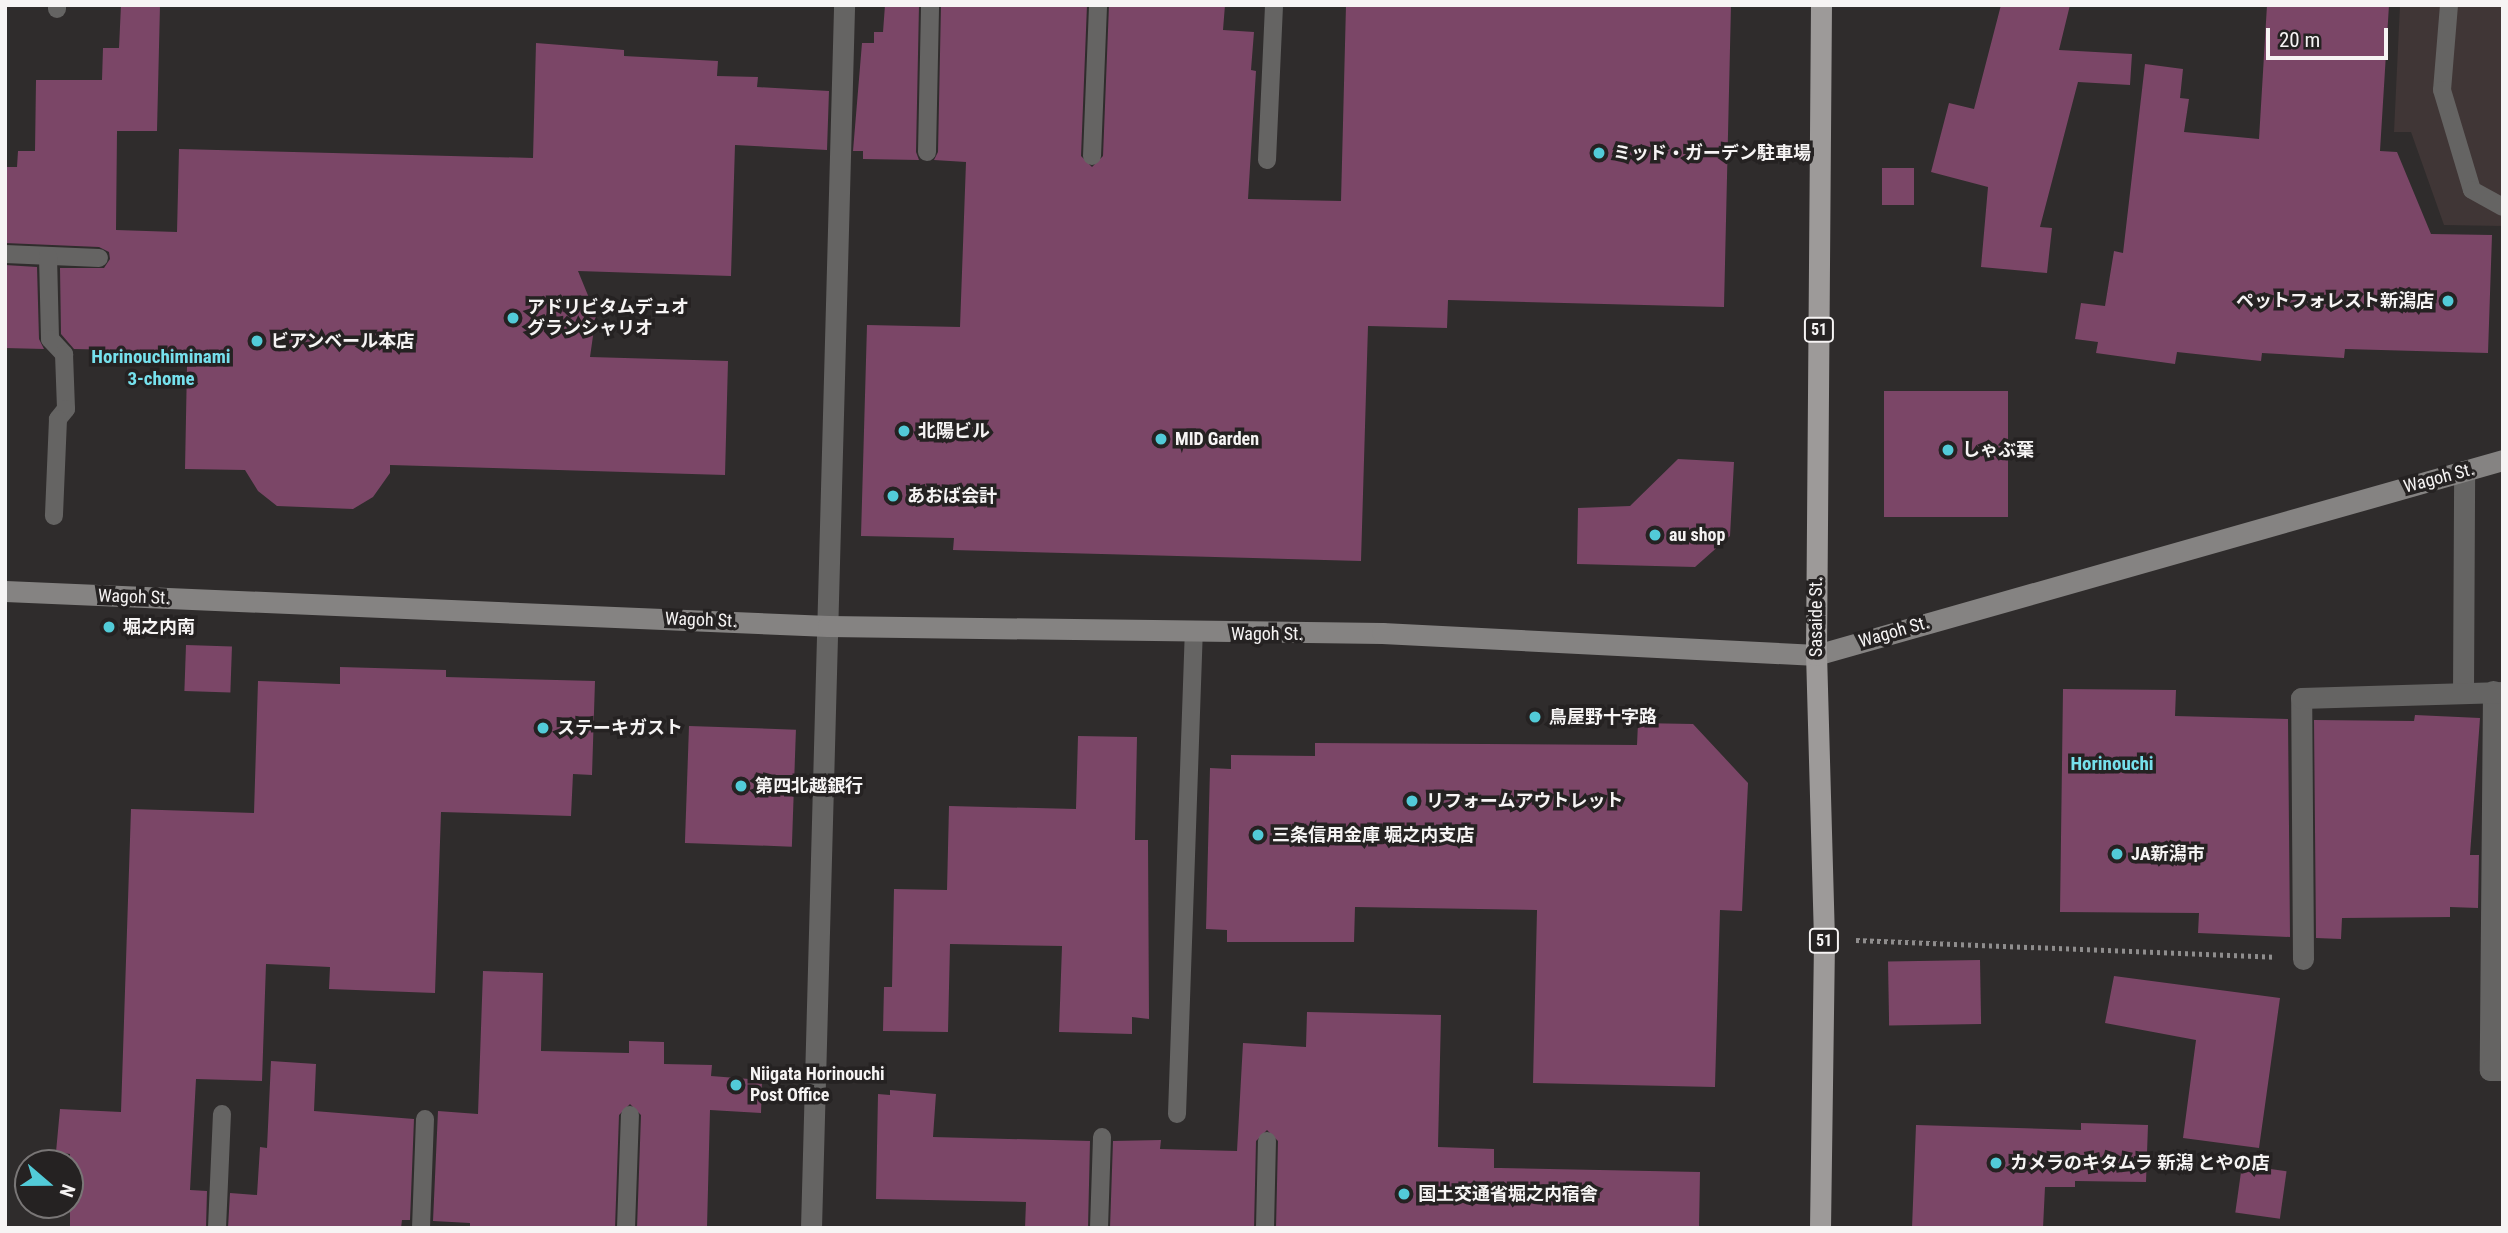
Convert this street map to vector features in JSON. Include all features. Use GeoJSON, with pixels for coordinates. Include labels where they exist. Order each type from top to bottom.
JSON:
{"type":"FeatureCollection","features":[{"type":"Feature","properties":{"kind":"main road","name":"Sasaide St."},"geometry":{"type":"LineString","coordinates":[[1820,1228],[1824,939],[1816,655],[1821,5]]}},
{"type":"Feature","properties":{"kind":"main road","name":"Wagoh St."},"geometry":{"type":"LineString","coordinates":[[5,591],[828,626],[1194,634],[1382,633],[1816,655],[2503,460]]}},
{"type":"Feature","properties":{"kind":"street"},"geometry":{"type":"LineString","coordinates":[[810,1228],[844,5]]}},
{"type":"Feature","properties":{"kind":"street"},"geometry":{"type":"LineString","coordinates":[[2463,693],[2464,471]]}},
{"type":"Feature","properties":{"kind":"street"},"geometry":{"type":"LineString","coordinates":[[2303,959],[2301,698],[2498,691],[2490,1070],[2503,1070]]}},
{"type":"Feature","properties":{"kind":"lane"},"geometry":{"type":"LineString","coordinates":[[927,152],[930,5]]}},
{"type":"Feature","properties":{"kind":"lane"},"geometry":{"type":"LineString","coordinates":[[1092,156],[1098,5]]}},
{"type":"Feature","properties":{"kind":"lane"},"geometry":{"type":"LineString","coordinates":[[1266,160],[1274,5]]}},
{"type":"Feature","properties":{"kind":"lane"},"geometry":{"type":"LineString","coordinates":[[2449,5],[2442,90],[2472,190],[2503,208]]}},
{"type":"Feature","properties":{"kind":"lane"},"geometry":{"type":"LineString","coordinates":[[5,254],[99,258]]}},
{"type":"Feature","properties":{"kind":"lane"},"geometry":{"type":"LineString","coordinates":[[48,256],[50,339],[64,354],[66,409],[58,419],[54,516]]}},
{"type":"Feature","properties":{"kind":"lane"},"geometry":{"type":"LineString","coordinates":[[1177,1114],[1194,634]]}},
{"type":"Feature","properties":{"kind":"lane"},"geometry":{"type":"LineString","coordinates":[[218,1228],[222,1114]]}},
{"type":"Feature","properties":{"kind":"lane"},"geometry":{"type":"LineString","coordinates":[[626,1228],[630,1115]]}},
{"type":"Feature","properties":{"kind":"lane"},"geometry":{"type":"LineString","coordinates":[[421,1228],[425,1119]]}},
{"type":"Feature","properties":{"kind":"lane"},"geometry":{"type":"LineString","coordinates":[[1099,1228],[1102,1138]]}},
{"type":"Feature","properties":{"kind":"lane"},"geometry":{"type":"LineString","coordinates":[[1265,1228],[1267,1141]]}},
{"type":"Feature","properties":{"kind":"path"},"geometry":{"type":"LineString","coordinates":[[1824,939],[2303,959]]}},
{"type":"Feature","properties":{"kind":"shaded area"},"geometry":{"type":"Polygon","coordinates":[[[2400,5],[2503,5],[2503,226],[2444,225],[2411,132],[2394,132],[2400,5]]]}},
{"type":"Feature","properties":{"kind":"building"},"geometry":{"type":"Polygon","coordinates":[[[121,5],[160,5],[157,131],[117,131],[116,230],[177,232],[179,149],[533,158],[536,43],[624,50],[624,56],[718,61],[717,76],[758,77],[757,87],[829,91],[827,150],[735,145],[731,276],[578,271],[596,315],[590,357],[728,361],[725,475],[390,465],[390,473],[373,497],[353,509],[277,506],[258,491],[245,470],[185,469],[187,365],[121,364],[121,350],[74,349],[61,334],[60,268],[104,268],[110,259],[109,252],[99,247],[5,243],[5,167],[17,167],[18,151],[35,151],[36,80],[102,80],[103,48],[119,48],[121,5]]]}},
{"type":"Feature","properties":{"kind":"building"},"geometry":{"type":"Polygon","coordinates":[[[885,5],[919,5],[916,152],[919,160],[863,159],[863,151],[853,151],[862,43],[874,43],[874,32],[883,32],[885,5]]]}},
{"type":"Feature","properties":{"kind":"building"},"geometry":{"type":"Polygon","coordinates":[[[941,5],[1087,5],[1081,156],[1092,167],[1103,156],[1109,5],[1225,5],[1223,30],[1254,32],[1251,70],[1256,71],[1248,199],[1341,201],[1346,5],[1731,5],[1724,307],[1448,300],[1447,328],[1368,326],[1361,561],[953,550],[954,538],[861,536],[867,325],[960,327],[966,162],[934,160],[938,152],[941,5]]]}},
{"type":"Feature","properties":{"kind":"building"},"geometry":{"type":"Polygon","coordinates":[[[2001,5],[2070,5],[2059,50],[2132,54],[2130,85],[2078,82],[2040,227],[2052,228],[2047,273],[1981,267],[1988,187],[1931,172],[1949,103],[1974,109],[2001,5]]]}},
{"type":"Feature","properties":{"kind":"building"},"geometry":{"type":"Polygon","coordinates":[[[2267,5],[2389,5],[2380,151],[2397,152],[2431,234],[2492,235],[2488,353],[2345,349],[2344,358],[2262,353],[2261,361],[2177,352],[2175,364],[2096,353],[2098,342],[2075,339],[2081,303],[2105,306],[2114,251],[2123,253],[2145,64],[2183,69],[2180,98],[2189,99],[2184,132],[2259,139],[2267,5]]]}},
{"type":"Feature","properties":{"kind":"building"},"geometry":{"type":"Polygon","coordinates":[[[1882,168],[1914,168],[1914,205],[1882,205],[1882,168]]]}},
{"type":"Feature","properties":{"kind":"building"},"geometry":{"type":"Polygon","coordinates":[[[5,265],[37,267],[39,339],[44,349],[5,348],[5,265]]]}},
{"type":"Feature","properties":{"kind":"building"},"geometry":{"type":"Polygon","coordinates":[[[1884,391],[2008,391],[2008,517],[1884,517],[1884,391]]]}},
{"type":"Feature","properties":{"kind":"building"},"geometry":{"type":"Polygon","coordinates":[[[1678,459],[1734,462],[1730,536],[1695,567],[1577,564],[1578,508],[1630,506],[1678,459]]]}},
{"type":"Feature","properties":{"kind":"building"},"geometry":{"type":"Polygon","coordinates":[[[186,645],[232,647],[230,693],[184,691],[186,645]]]}},
{"type":"Feature","properties":{"kind":"building"},"geometry":{"type":"Polygon","coordinates":[[[340,667],[446,670],[446,677],[595,681],[592,775],[573,774],[571,816],[441,812],[435,993],[329,989],[330,967],[266,964],[262,1081],[196,1079],[190,1190],[207,1191],[206,1228],[70,1228],[70,1219],[84,1219],[84,1149],[56,1149],[60,1109],[121,1112],[131,809],[254,813],[258,681],[340,684],[340,667]]]}},
{"type":"Feature","properties":{"kind":"building"},"geometry":{"type":"Polygon","coordinates":[[[2063,689],[2176,690],[2175,716],[2288,719],[2290,937],[2198,933],[2199,913],[2060,912],[2063,689]]]}},
{"type":"Feature","properties":{"kind":"building"},"geometry":{"type":"Polygon","coordinates":[[[2415,715],[2480,718],[2470,855],[2479,855],[2478,908],[2450,907],[2450,917],[2342,918],[2341,939],[2316,938],[2314,720],[2414,721],[2415,715]]]}},
{"type":"Feature","properties":{"kind":"building"},"geometry":{"type":"Polygon","coordinates":[[[1638,723],[1693,724],[1748,783],[1742,911],[1720,910],[1715,1087],[1533,1083],[1537,910],[1355,907],[1354,942],[1227,942],[1227,930],[1206,929],[1210,768],[1231,769],[1231,755],[1315,756],[1315,743],[1637,745],[1638,723]]]}},
{"type":"Feature","properties":{"kind":"building","name":"第四北越銀行"},"geometry":{"type":"Polygon","coordinates":[[[689,726],[796,730],[792,847],[685,843],[689,726]]]}},
{"type":"Feature","properties":{"kind":"building"},"geometry":{"type":"Polygon","coordinates":[[[1078,736],[1137,737],[1135,840],[1148,840],[1149,1019],[1132,1017],[1132,1034],[1059,1032],[1062,946],[950,944],[948,1032],[883,1031],[884,987],[892,987],[894,889],[947,890],[949,806],[1076,809],[1078,736]]]}},
{"type":"Feature","properties":{"kind":"building"},"geometry":{"type":"Polygon","coordinates":[[[1980,960],[1981,1024],[1889,1026],[1888,962],[1980,960]]]}},
{"type":"Feature","properties":{"kind":"building"},"geometry":{"type":"Polygon","coordinates":[[[483,971],[543,973],[541,1051],[629,1053],[629,1041],[664,1042],[664,1064],[712,1065],[711,1076],[762,1080],[761,1113],[710,1110],[707,1228],[637,1228],[641,1115],[630,1104],[619,1115],[615,1228],[470,1228],[470,1223],[433,1221],[438,1111],[478,1114],[483,971]]]}},
{"type":"Feature","properties":{"kind":"building"},"geometry":{"type":"Polygon","coordinates":[[[2114,976],[2280,998],[2259,1148],[2183,1138],[2196,1040],[2105,1023],[2114,976]]]}},
{"type":"Feature","properties":{"kind":"building"},"geometry":{"type":"Polygon","coordinates":[[[1307,1012],[1441,1015],[1438,1147],[1494,1149],[1494,1168],[1700,1172],[1699,1228],[1276,1228],[1278,1141],[1267,1130],[1256,1141],[1254,1228],[1110,1228],[1113,1141],[1161,1140],[1160,1149],[1237,1151],[1243,1043],[1306,1047],[1307,1012]]]}},
{"type":"Feature","properties":{"kind":"building"},"geometry":{"type":"Polygon","coordinates":[[[271,1061],[316,1064],[314,1111],[414,1119],[410,1220],[402,1220],[401,1228],[228,1228],[230,1193],[257,1195],[260,1147],[267,1148],[271,1061]]]}},
{"type":"Feature","properties":{"kind":"building"},"geometry":{"type":"Polygon","coordinates":[[[890,1090],[936,1094],[933,1137],[1090,1141],[1088,1228],[1025,1228],[1026,1202],[876,1199],[878,1094],[890,1095],[890,1090]]]}},
{"type":"Feature","properties":{"kind":"building"},"geometry":{"type":"Polygon","coordinates":[[[2081,1123],[2148,1125],[2146,1182],[2075,1181],[2075,1187],[2045,1187],[2043,1228],[1912,1228],[1916,1125],[2081,1130],[2081,1123]]]}},
{"type":"Feature","properties":{"kind":"building"},"geometry":{"type":"Polygon","coordinates":[[[2242,1165],[2287,1171],[2280,1219],[2235,1213],[2242,1165]]]}},
{"type":"Feature","properties":{"kind":"place","name":"ミッド・ガーデン駐車場"},"geometry":{"type":"Point","coordinates":[1599,153]}},
{"type":"Feature","properties":{"kind":"place","name":"ペットフォレスト新潟店"},"geometry":{"type":"Point","coordinates":[2448,301]}},
{"type":"Feature","properties":{"kind":"place","name":"アドリビタムデュオ グランシャリオ"},"geometry":{"type":"Point","coordinates":[513,318]}},
{"type":"Feature","properties":{"kind":"place","name":"ビアンベール本店"},"geometry":{"type":"Point","coordinates":[257,341]}},
{"type":"Feature","properties":{"kind":"place","name":"北陽ビル"},"geometry":{"type":"Point","coordinates":[904,431]}},
{"type":"Feature","properties":{"kind":"place","name":"MID Garden"},"geometry":{"type":"Point","coordinates":[1161,439]}},
{"type":"Feature","properties":{"kind":"place","name":"しゃぶ葉"},"geometry":{"type":"Point","coordinates":[1948,450]}},
{"type":"Feature","properties":{"kind":"place","name":"あおば会計"},"geometry":{"type":"Point","coordinates":[893,496]}},
{"type":"Feature","properties":{"kind":"place","name":"au shop"},"geometry":{"type":"Point","coordinates":[1655,535]}},
{"type":"Feature","properties":{"kind":"place","name":"堀之内南"},"geometry":{"type":"Point","coordinates":[109,627]}},
{"type":"Feature","properties":{"kind":"place","name":"鳥屋野十字路"},"geometry":{"type":"Point","coordinates":[1535,717]}},
{"type":"Feature","properties":{"kind":"place","name":"ステーキガスト"},"geometry":{"type":"Point","coordinates":[543,728]}},
{"type":"Feature","properties":{"kind":"place","name":"第四北越銀行"},"geometry":{"type":"Point","coordinates":[741,786]}},
{"type":"Feature","properties":{"kind":"place","name":"リフォームアウトレット"},"geometry":{"type":"Point","coordinates":[1412,801]}},
{"type":"Feature","properties":{"kind":"place","name":"三条信用金庫 堀之内支店"},"geometry":{"type":"Point","coordinates":[1258,835]}},
{"type":"Feature","properties":{"kind":"place","name":"JA新潟市"},"geometry":{"type":"Point","coordinates":[2117,854]}},
{"type":"Feature","properties":{"kind":"place","name":"Niigata Horinouchi Post Office"},"geometry":{"type":"Point","coordinates":[736,1085]}},
{"type":"Feature","properties":{"kind":"place","name":"カメラのキタムラ 新潟 とやの店"},"geometry":{"type":"Point","coordinates":[1996,1163]}},
{"type":"Feature","properties":{"kind":"place","name":"国土交通省堀之内宿舎"},"geometry":{"type":"Point","coordinates":[1404,1194]}},
{"type":"Feature","properties":{"kind":"district","name":"Horinouchiminami 3-chome"},"geometry":{"type":"Point","coordinates":[161,368]}},
{"type":"Feature","properties":{"kind":"district","name":"Horinouchi"},"geometry":{"type":"Point","coordinates":[2112,764]}}]}
